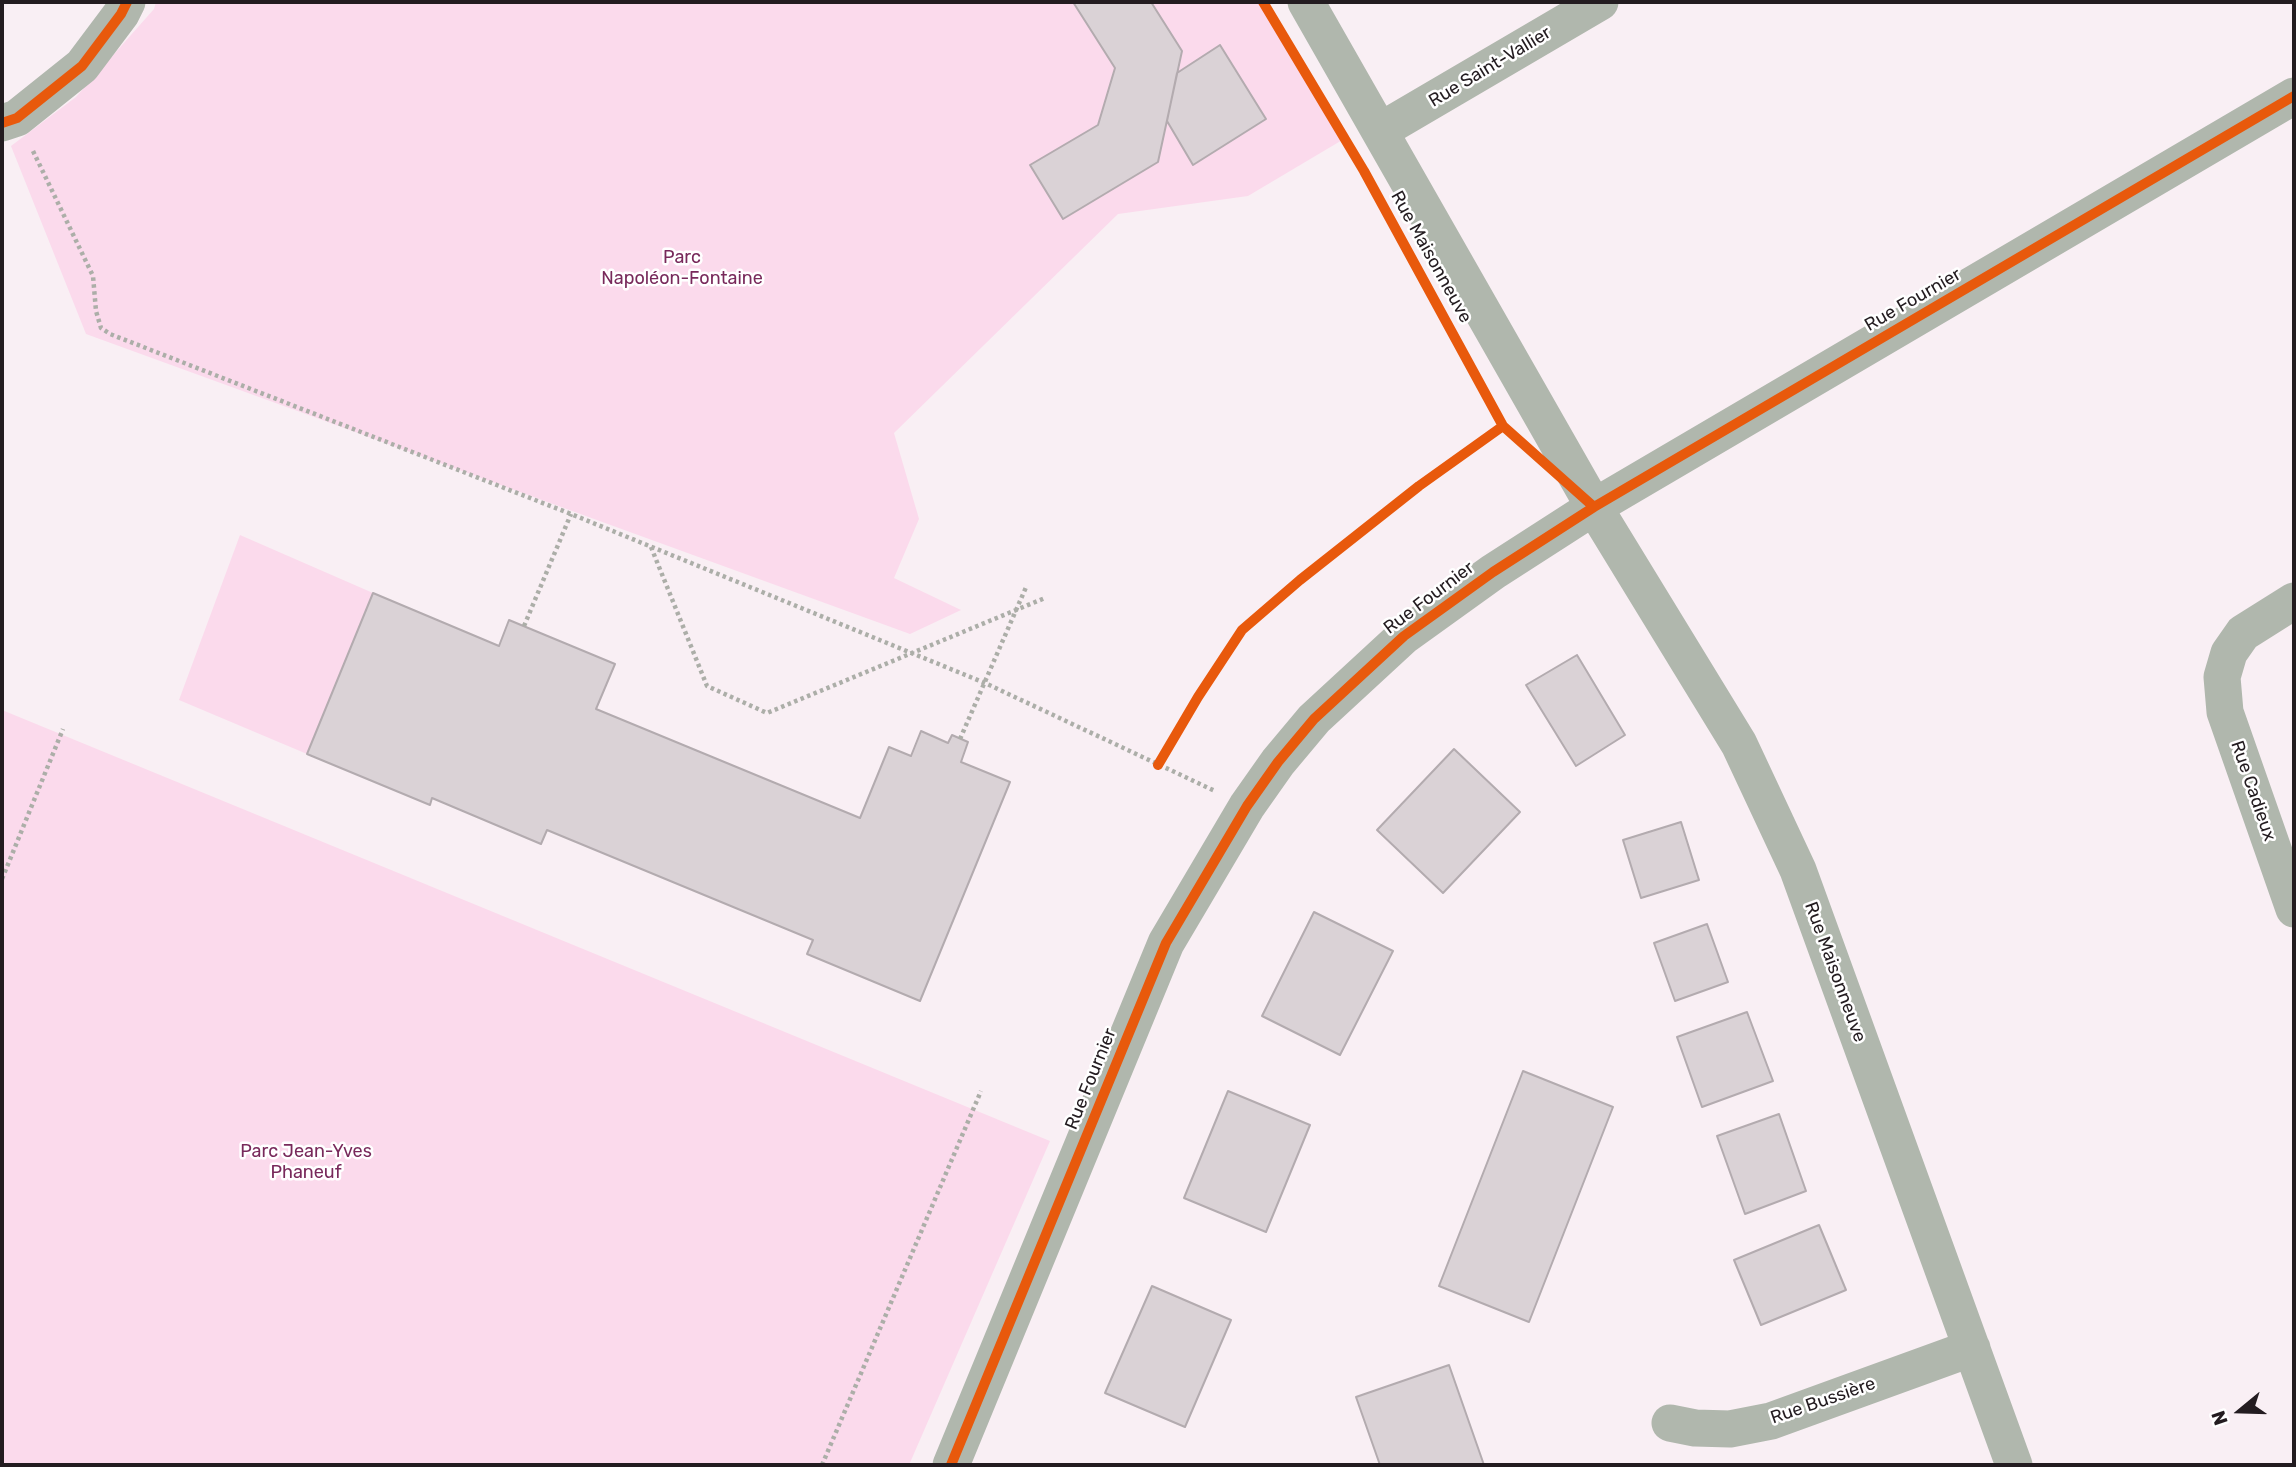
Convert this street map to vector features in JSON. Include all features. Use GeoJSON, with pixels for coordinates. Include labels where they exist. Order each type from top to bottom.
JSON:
{"type":"FeatureCollection","features":[{"type":"Feature","properties":{"kind":"street"},"geometry":{"type":"LineString","coordinates":[[9,121],[82,66],[128,2]]}},
{"type":"Feature","properties":{"kind":"street","name":"Rue Maisonneuve"},"geometry":{"type":"LineString","coordinates":[[1306,2],[1594,507],[1739,744],[1798,870],[2014,1465]]}},
{"type":"Feature","properties":{"kind":"street","name":"Rue Saint-Vallier"},"geometry":{"type":"LineString","coordinates":[[1380,131],[1600,2]]}},
{"type":"Feature","properties":{"kind":"street","name":"Rue Fournier"},"geometry":{"type":"LineString","coordinates":[[951,1465],[1166,943],[1247,806],[1278,762],[1314,719],[1404,636],[1493,572],[1594,507],[2294,96]]}},
{"type":"Feature","properties":{"kind":"street","name":"Rue Cadieux"},"geometry":{"type":"LineString","coordinates":[[2294,601],[2243,633],[2229,653],[2222,677],[2225,712],[2294,909]]}},
{"type":"Feature","properties":{"kind":"street","name":"Rue Bussière"},"geometry":{"type":"LineString","coordinates":[[1670,1423],[1695,1428],[1730,1429],[1771,1421],[1972,1348]]}},
{"type":"Feature","properties":{"kind":"path"},"geometry":{"type":"LineString","coordinates":[[9,121],[93,276],[96,311],[101,328],[110,334],[571,514],[985,683],[1247,806]]}},
{"type":"Feature","properties":{"kind":"path"},"geometry":{"type":"LineString","coordinates":[[524,626],[571,514]]}},
{"type":"Feature","properties":{"kind":"path"},"geometry":{"type":"LineString","coordinates":[[651,546],[706,686],[767,713],[1045,598]]}},
{"type":"Feature","properties":{"kind":"path"},"geometry":{"type":"LineString","coordinates":[[960,739],[1027,585]]}},
{"type":"Feature","properties":{"kind":"path"},"geometry":{"type":"LineString","coordinates":[[2,878],[63,729]]}},
{"type":"Feature","properties":{"kind":"path"},"geometry":{"type":"LineString","coordinates":[[1158,765],[1165,753]]}},
{"type":"Feature","properties":{"kind":"path"},"geometry":{"type":"LineString","coordinates":[[822,1465],[981,1091]]}},
{"type":"Feature","properties":{"kind":"green space","name":"Parc Napoléon-Fontaine"},"geometry":{"type":"Polygon","coordinates":[[[156,2],[1268,2],[1349,136],[1248,196],[1118,214],[894,433],[919,519],[894,578],[961,610],[910,634],[86,334],[11,146],[76,97],[154,9],[156,2]]]}},
{"type":"Feature","properties":{"kind":"green space"},"geometry":{"type":"Polygon","coordinates":[[[240,535],[373,593],[307,754],[179,700],[240,535]]]}},
{"type":"Feature","properties":{"kind":"green space","name":"Parc Jean-Yves Phaneuf"},"geometry":{"type":"Polygon","coordinates":[[[2,710],[1050,1141],[909,1465],[2,1465],[2,710]]]}},
{"type":"Feature","properties":{"kind":"building"},"geometry":{"type":"Polygon","coordinates":[[[1073,2],[1151,2],[1182,51],[1158,162],[1063,219],[1030,165],[1098,125],[1115,68],[1073,2]]]}},
{"type":"Feature","properties":{"kind":"building"},"geometry":{"type":"Polygon","coordinates":[[[1220,45],[1266,119],[1193,165],[1167,121],[1177,73],[1220,45]]]}},
{"type":"Feature","properties":{"kind":"building"},"geometry":{"type":"Polygon","coordinates":[[[373,593],[499,646],[509,620],[615,664],[596,709],[860,818],[889,747],[911,756],[921,731],[948,743],[952,735],[968,742],[961,762],[1010,782],[920,1001],[807,954],[813,940],[547,830],[541,844],[432,798],[430,805],[307,754],[373,593]]]}},
{"type":"Feature","properties":{"kind":"building"},"geometry":{"type":"Polygon","coordinates":[[[1577,655],[1625,735],[1576,766],[1526,685],[1577,655]]]}},
{"type":"Feature","properties":{"kind":"building"},"geometry":{"type":"Polygon","coordinates":[[[1454,749],[1520,812],[1443,893],[1377,830],[1454,749]]]}},
{"type":"Feature","properties":{"kind":"building"},"geometry":{"type":"Polygon","coordinates":[[[1681,822],[1699,880],[1641,898],[1623,840],[1681,822]]]}},
{"type":"Feature","properties":{"kind":"building"},"geometry":{"type":"Polygon","coordinates":[[[1314,912],[1393,951],[1340,1055],[1262,1016],[1314,912]]]}},
{"type":"Feature","properties":{"kind":"building"},"geometry":{"type":"Polygon","coordinates":[[[1707,924],[1728,982],[1675,1001],[1654,943],[1707,924]]]}},
{"type":"Feature","properties":{"kind":"building"},"geometry":{"type":"Polygon","coordinates":[[[1747,1012],[1773,1081],[1702,1107],[1677,1037],[1747,1012]]]}},
{"type":"Feature","properties":{"kind":"building"},"geometry":{"type":"Polygon","coordinates":[[[1523,1071],[1613,1107],[1529,1322],[1439,1286],[1523,1071]]]}},
{"type":"Feature","properties":{"kind":"building"},"geometry":{"type":"Polygon","coordinates":[[[1228,1091],[1310,1125],[1266,1232],[1184,1198],[1228,1091]]]}},
{"type":"Feature","properties":{"kind":"building"},"geometry":{"type":"Polygon","coordinates":[[[1779,1114],[1806,1191],[1745,1214],[1717,1136],[1779,1114]]]}},
{"type":"Feature","properties":{"kind":"building"},"geometry":{"type":"Polygon","coordinates":[[[1819,1225],[1846,1290],[1761,1325],[1734,1260],[1819,1225]]]}},
{"type":"Feature","properties":{"kind":"building"},"geometry":{"type":"Polygon","coordinates":[[[1152,1286],[1231,1320],[1185,1427],[1105,1393],[1152,1286]]]}},
{"type":"Feature","properties":{"kind":"building"},"geometry":{"type":"Polygon","coordinates":[[[1449,1365],[1484,1465],[1380,1465],[1356,1397],[1449,1365]]]}},
{"type":"Feature","properties":{"kind":"cycle path"},"geometry":{"type":"LineString","coordinates":[[2,123],[17,118],[82,66],[127,2]]}},
{"type":"Feature","properties":{"kind":"cycle path"},"geometry":{"type":"LineString","coordinates":[[1263,2],[1364,171],[1503,426],[1594,507]]}},
{"type":"Feature","properties":{"kind":"cycle path"},"geometry":{"type":"LineString","coordinates":[[951,1465],[1166,943],[1247,806],[1278,762],[1314,719],[1404,636],[1493,572],[1594,507],[2294,96]]}},
{"type":"Feature","properties":{"kind":"cycle path"},"geometry":{"type":"LineString","coordinates":[[1158,765],[1242,630],[1300,580],[1419,486],[1503,426]]}}]}
